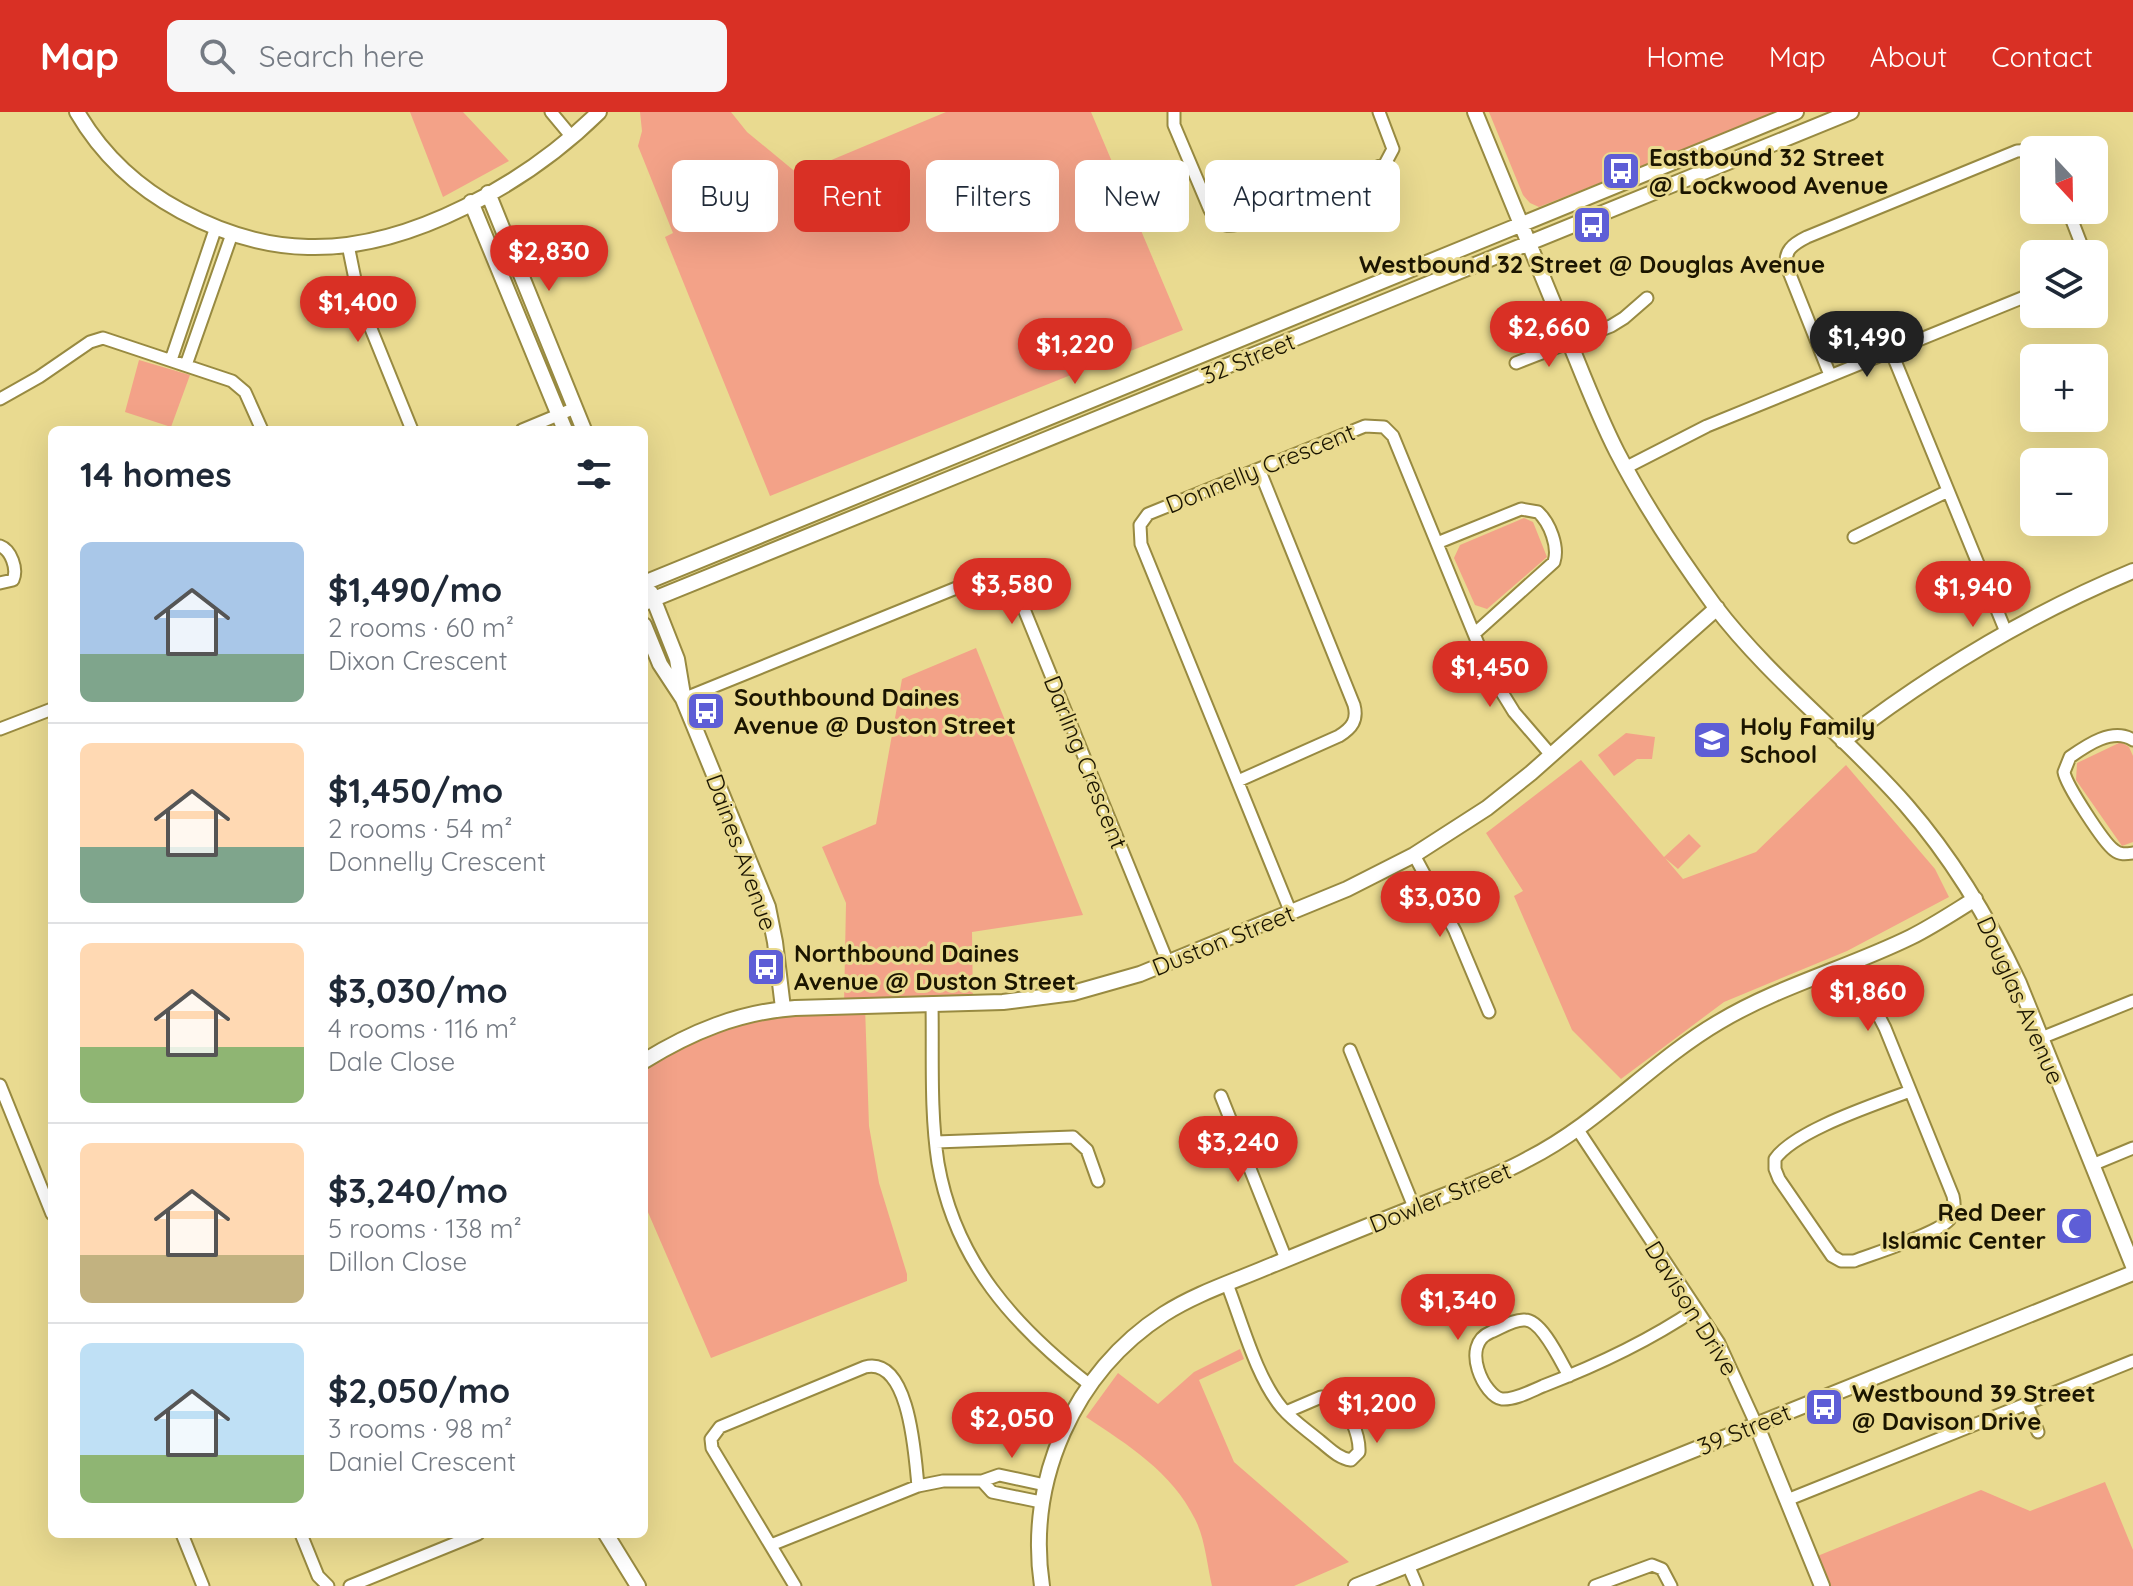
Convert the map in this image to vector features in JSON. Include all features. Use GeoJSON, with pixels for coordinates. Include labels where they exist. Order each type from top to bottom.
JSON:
{"type":"FeatureCollection","features":[{"type":"Feature","properties":{"kind":"street"},"geometry":{"type":"LineString","coordinates":[[77,112],[107,154],[138,184],[162,201],[232,234],[295,247],[348,245],[406,231],[488,193],[571,136],[599,112]]}},
{"type":"Feature","properties":{"kind":"street"},"geometry":{"type":"LineString","coordinates":[[551,112],[571,136]]}},
{"type":"Feature","properties":{"kind":"street"},"geometry":{"type":"LineString","coordinates":[[1174,112],[1174,125],[1210,210],[1217,222],[1227,226],[1262,215],[1385,164],[1393,149],[1379,112]]}},
{"type":"Feature","properties":{"kind":"street","name":"Douglas Avenue"},"geometry":{"type":"LineString","coordinates":[[1475,112],[1528,244],[1625,468],[1670,543],[1717,608],[1767,666],[1904,803],[1944,853],[1975,899],[2009,961],[2133,1266]]}},
{"type":"Feature","properties":{"kind":"street","name":"32 Street"},"geometry":{"type":"LineString","coordinates":[[648,579],[1796,112]]}},
{"type":"Feature","properties":{"kind":"street","name":"32 Street"},"geometry":{"type":"LineString","coordinates":[[649,601],[1851,112]]}},
{"type":"Feature","properties":{"kind":"street"},"geometry":{"type":"LineString","coordinates":[[1830,375],[1787,267],[1786,257],[1791,246],[2020,151]]}},
{"type":"Feature","properties":{"kind":"street"},"geometry":{"type":"LineString","coordinates":[[488,193],[582,426]]}},
{"type":"Feature","properties":{"kind":"street"},"geometry":{"type":"LineString","coordinates":[[471,202],[563,426]]}},
{"type":"Feature","properties":{"kind":"street"},"geometry":{"type":"LineString","coordinates":[[171,360],[216,227]]}},
{"type":"Feature","properties":{"kind":"street"},"geometry":{"type":"LineString","coordinates":[[186,365],[232,234]]}},
{"type":"Feature","properties":{"kind":"street"},"geometry":{"type":"LineString","coordinates":[[348,245],[359,299],[410,426]]}},
{"type":"Feature","properties":{"kind":"street"},"geometry":{"type":"LineString","coordinates":[[1516,363],[1618,322],[1647,298]]}},
{"type":"Feature","properties":{"kind":"street"},"geometry":{"type":"LineString","coordinates":[[1625,468],[1707,426],[2020,299]]}},
{"type":"Feature","properties":{"kind":"street"},"geometry":{"type":"LineString","coordinates":[[0,399],[97,339],[111,339],[238,384],[248,397],[260,426]]}},
{"type":"Feature","properties":{"kind":"street"},"geometry":{"type":"LineString","coordinates":[[1891,351],[2006,632]]}},
{"type":"Feature","properties":{"kind":"street"},"geometry":{"type":"LineString","coordinates":[[532,426],[575,408]]}},
{"type":"Feature","properties":{"kind":"street","name":"Donnelly Crescent"},"geometry":{"type":"LineString","coordinates":[[1291,913],[1141,544],[1139,530],[1144,518],[1153,511],[1365,426],[1384,427],[1393,436],[1474,634],[1505,699],[1551,755]]}},
{"type":"Feature","properties":{"kind":"street"},"geometry":{"type":"LineString","coordinates":[[1238,781],[1345,733],[1354,723],[1356,712],[1259,469]]}},
{"type":"Feature","properties":{"kind":"street"},"geometry":{"type":"LineString","coordinates":[[1854,537],[1948,491]]}},
{"type":"Feature","properties":{"kind":"street"},"geometry":{"type":"LineString","coordinates":[[1437,543],[1521,509],[1538,512],[1546,521],[1557,551],[1554,562],[1474,634]]}},
{"type":"Feature","properties":{"kind":"street"},"geometry":{"type":"LineString","coordinates":[[0,546],[8,551],[16,574],[10,582],[0,583]]}},
{"type":"Feature","properties":{"kind":"street"},"geometry":{"type":"LineString","coordinates":[[1843,741],[1950,666],[2006,632],[2054,606],[2133,571]]}},
{"type":"Feature","properties":{"kind":"street","name":"Darling Crescent"},"geometry":{"type":"LineString","coordinates":[[683,699],[981,578],[1002,574],[1015,587],[1168,963]]}},
{"type":"Feature","properties":{"kind":"street","name":"Daines Avenue"},"geometry":{"type":"LineString","coordinates":[[649,601],[677,659],[683,699]]}},
{"type":"Feature","properties":{"kind":"street","name":"Duston Street"},"geometry":{"type":"LineString","coordinates":[[648,1059],[675,1042],[721,1022],[783,1008],[1003,1002],[1055,996],[1109,984],[1291,913],[1414,855],[1487,808],[1717,608]]}},
{"type":"Feature","properties":{"kind":"street","name":"Daines Avenue"},"geometry":{"type":"LineString","coordinates":[[648,635],[660,664],[683,699],[768,907],[783,1008]]}},
{"type":"Feature","properties":{"kind":"street"},"geometry":{"type":"LineString","coordinates":[[0,729],[48,711]]}},
{"type":"Feature","properties":{"kind":"street"},"geometry":{"type":"LineString","coordinates":[[2133,740],[2119,735],[2107,737],[2070,757],[2064,772],[2067,783],[2110,847],[2122,854],[2133,853]]}},
{"type":"Feature","properties":{"kind":"street"},"geometry":{"type":"LineString","coordinates":[[1414,855],[1455,931],[1489,1012]]}},
{"type":"Feature","properties":{"kind":"street","name":"Dowler Street"},"geometry":{"type":"LineString","coordinates":[[1042,1586],[1038,1533],[1041,1502],[1063,1432],[1090,1385],[1118,1352],[1146,1327],[1189,1300],[1511,1168],[1578,1130],[1715,1024],[1759,1001],[1911,937],[1975,899]]}},
{"type":"Feature","properties":{"kind":"street"},"geometry":{"type":"LineString","coordinates":[[1851,962],[1885,1028],[1953,1196],[1954,1213],[1937,1228],[1854,1261],[1841,1261],[1828,1251],[1779,1179],[1775,1159],[1787,1147],[1820,1128],[1910,1091]]}},
{"type":"Feature","properties":{"kind":"street"},"geometry":{"type":"LineString","coordinates":[[2041,1038],[2133,1001]]}},
{"type":"Feature","properties":{"kind":"street"},"geometry":{"type":"LineString","coordinates":[[932,1003],[936,1142],[950,1211],[981,1274],[1018,1323],[1090,1385]]}},
{"type":"Feature","properties":{"kind":"street"},"geometry":{"type":"LineString","coordinates":[[1350,1050],[1414,1207]]}},
{"type":"Feature","properties":{"kind":"street"},"geometry":{"type":"LineString","coordinates":[[0,1085],[48,1204]]}},
{"type":"Feature","properties":{"kind":"street"},"geometry":{"type":"LineString","coordinates":[[1221,1096],[1286,1259]]}},
{"type":"Feature","properties":{"kind":"street","name":"Davison Drive"},"geometry":{"type":"LineString","coordinates":[[1578,1130],[1725,1354],[1822,1586]]}},
{"type":"Feature","properties":{"kind":"street"},"geometry":{"type":"LineString","coordinates":[[936,1142],[1073,1137],[1087,1150],[1098,1181]]}},
{"type":"Feature","properties":{"kind":"street"},"geometry":{"type":"LineString","coordinates":[[2092,1165],[2133,1148]]}},
{"type":"Feature","properties":{"kind":"street","name":"39 Street"},"geometry":{"type":"LineString","coordinates":[[1356,1586],[2133,1273]]}},
{"type":"Feature","properties":{"kind":"street"},"geometry":{"type":"LineString","coordinates":[[1227,1284],[1270,1390],[1286,1412],[1340,1457],[1351,1460],[1359,1452],[1359,1444],[1345,1408],[1335,1397],[1321,1397],[1286,1412]]}},
{"type":"Feature","properties":{"kind":"street"},"geometry":{"type":"LineString","coordinates":[[1569,1376],[1539,1326],[1530,1321],[1518,1321],[1483,1335],[1474,1348],[1475,1360],[1487,1388],[1495,1397],[1512,1398],[1569,1376],[1634,1348],[1696,1309]]}},
{"type":"Feature","properties":{"kind":"street"},"geometry":{"type":"LineString","coordinates":[[1787,1500],[2133,1361]]}},
{"type":"Feature","properties":{"kind":"street"},"geometry":{"type":"LineString","coordinates":[[795,1586],[712,1448],[713,1435],[725,1424],[872,1365],[889,1373],[901,1393],[910,1421],[918,1486]]}},
{"type":"Feature","properties":{"kind":"street"},"geometry":{"type":"LineString","coordinates":[[2027,1404],[2038,1432]]}},
{"type":"Feature","properties":{"kind":"street"},"geometry":{"type":"LineString","coordinates":[[771,1545],[918,1486],[943,1481],[982,1481],[999,1475],[1045,1485]]}},
{"type":"Feature","properties":{"kind":"street"},"geometry":{"type":"LineString","coordinates":[[982,1481],[992,1492],[1041,1502]]}},
{"type":"Feature","properties":{"kind":"street"},"geometry":{"type":"LineString","coordinates":[[184,1538],[203,1586]]}},
{"type":"Feature","properties":{"kind":"street"},"geometry":{"type":"LineString","coordinates":[[303,1538],[318,1576],[328,1586]]}},
{"type":"Feature","properties":{"kind":"street"},"geometry":{"type":"LineString","coordinates":[[350,1586],[468,1538]]}},
{"type":"Feature","properties":{"kind":"street"},"geometry":{"type":"LineString","coordinates":[[608,1538],[638,1586]]}},
{"type":"Feature","properties":{"kind":"street"},"geometry":{"type":"LineString","coordinates":[[1408,1565],[1417,1586]]}},
{"type":"Feature","properties":{"kind":"street"},"geometry":{"type":"LineString","coordinates":[[1595,1586],[1652,1565],[1662,1569],[1671,1586]]}},
{"type":"Feature","properties":{"kind":"shaded area"},"geometry":{"type":"Polygon","coordinates":[[[410,112],[463,112],[509,161],[443,197],[410,112]]]}},
{"type":"Feature","properties":{"kind":"shaded area"},"geometry":{"type":"Polygon","coordinates":[[[640,112],[731,112],[747,132],[794,171],[794,232],[910,232],[910,160],[831,160],[946,112],[1091,112],[1111,160],[1075,160],[1075,232],[1142,232],[1183,330],[770,496],[665,237],[673,232],[778,232],[778,160],[672,160],[672,231],[638,146],[642,131],[640,112]]]}},
{"type":"Feature","properties":{"kind":"shaded area"},"geometry":{"type":"Polygon","coordinates":[[[1489,112],[1772,112],[1539,207],[1523,195],[1489,112]]]}},
{"type":"Feature","properties":{"kind":"shaded area"},"geometry":{"type":"Polygon","coordinates":[[[139,360],[190,375],[171,426],[125,412],[139,360]]]}},
{"type":"Feature","properties":{"kind":"shaded area"},"geometry":{"type":"Polygon","coordinates":[[[1524,518],[1533,522],[1547,557],[1487,609],[1475,605],[1454,558],[1460,545],[1524,518]]]}},
{"type":"Feature","properties":{"kind":"shaded area"},"geometry":{"type":"Polygon","coordinates":[[[976,648],[1083,915],[972,932],[973,1003],[865,1006],[869,1126],[879,1183],[907,1281],[711,1358],[648,1212],[648,1059],[721,1022],[844,1006],[846,903],[822,847],[876,824],[902,679],[976,648]]]}},
{"type":"Feature","properties":{"kind":"shaded area"},"geometry":{"type":"Polygon","coordinates":[[[1626,733],[1655,737],[1652,759],[1637,759],[1614,776],[1598,755],[1626,733]]]}},
{"type":"Feature","properties":{"kind":"shaded area"},"geometry":{"type":"Polygon","coordinates":[[[2121,742],[2129,747],[2133,756],[2133,842],[2122,846],[2076,780],[2077,763],[2121,742]]]}},
{"type":"Feature","properties":{"kind":"shaded area"},"geometry":{"type":"Polygon","coordinates":[[[1581,760],[1664,857],[1689,834],[1701,846],[1678,869],[1665,858],[1683,879],[1756,852],[1846,765],[1935,869],[1949,897],[1847,951],[1724,1002],[1621,1079],[1572,1030],[1514,896],[1523,891],[1486,833],[1581,760]]]}},
{"type":"Feature","properties":{"kind":"shaded area"},"geometry":{"type":"Polygon","coordinates":[[[1240,1349],[1244,1359],[1199,1380],[1234,1462],[1349,1562],[1294,1586],[1212,1586],[1195,1519],[1174,1487],[1148,1461],[1086,1417],[1118,1373],[1158,1404],[1194,1372],[1240,1349]]]}},
{"type":"Feature","properties":{"kind":"shaded area"},"geometry":{"type":"Polygon","coordinates":[[[2105,1482],[2133,1550],[2133,1586],[1822,1586],[1810,1559],[1981,1490],[2030,1511],[2105,1482]]]}},
{"type":"Feature","properties":{"kind":"place","name":"Eastbound 32 Street @ Lockwood Avenue"},"geometry":{"type":"Point","coordinates":[1621,171]}},
{"type":"Feature","properties":{"kind":"place","name":"Westbound 32 Street @ Douglas Avenue"},"geometry":{"type":"Point","coordinates":[1592,225]}},
{"type":"Feature","properties":{"kind":"place","name":"Southbound Daines Avenue @ Duston Street"},"geometry":{"type":"Point","coordinates":[706,711]}},
{"type":"Feature","properties":{"kind":"place","name":"Holy Family School"},"geometry":{"type":"Point","coordinates":[1712,740]}},
{"type":"Feature","properties":{"kind":"place","name":"Northbound Daines Avenue @ Duston Street"},"geometry":{"type":"Point","coordinates":[766,967]}},
{"type":"Feature","properties":{"kind":"place","name":"Red Deer Islamic Center"},"geometry":{"type":"Point","coordinates":[2074,1226]}},
{"type":"Feature","properties":{"kind":"place","name":"Westbound 39 Street @ Davison Drive"},"geometry":{"type":"Point","coordinates":[1824,1407]}}]}
